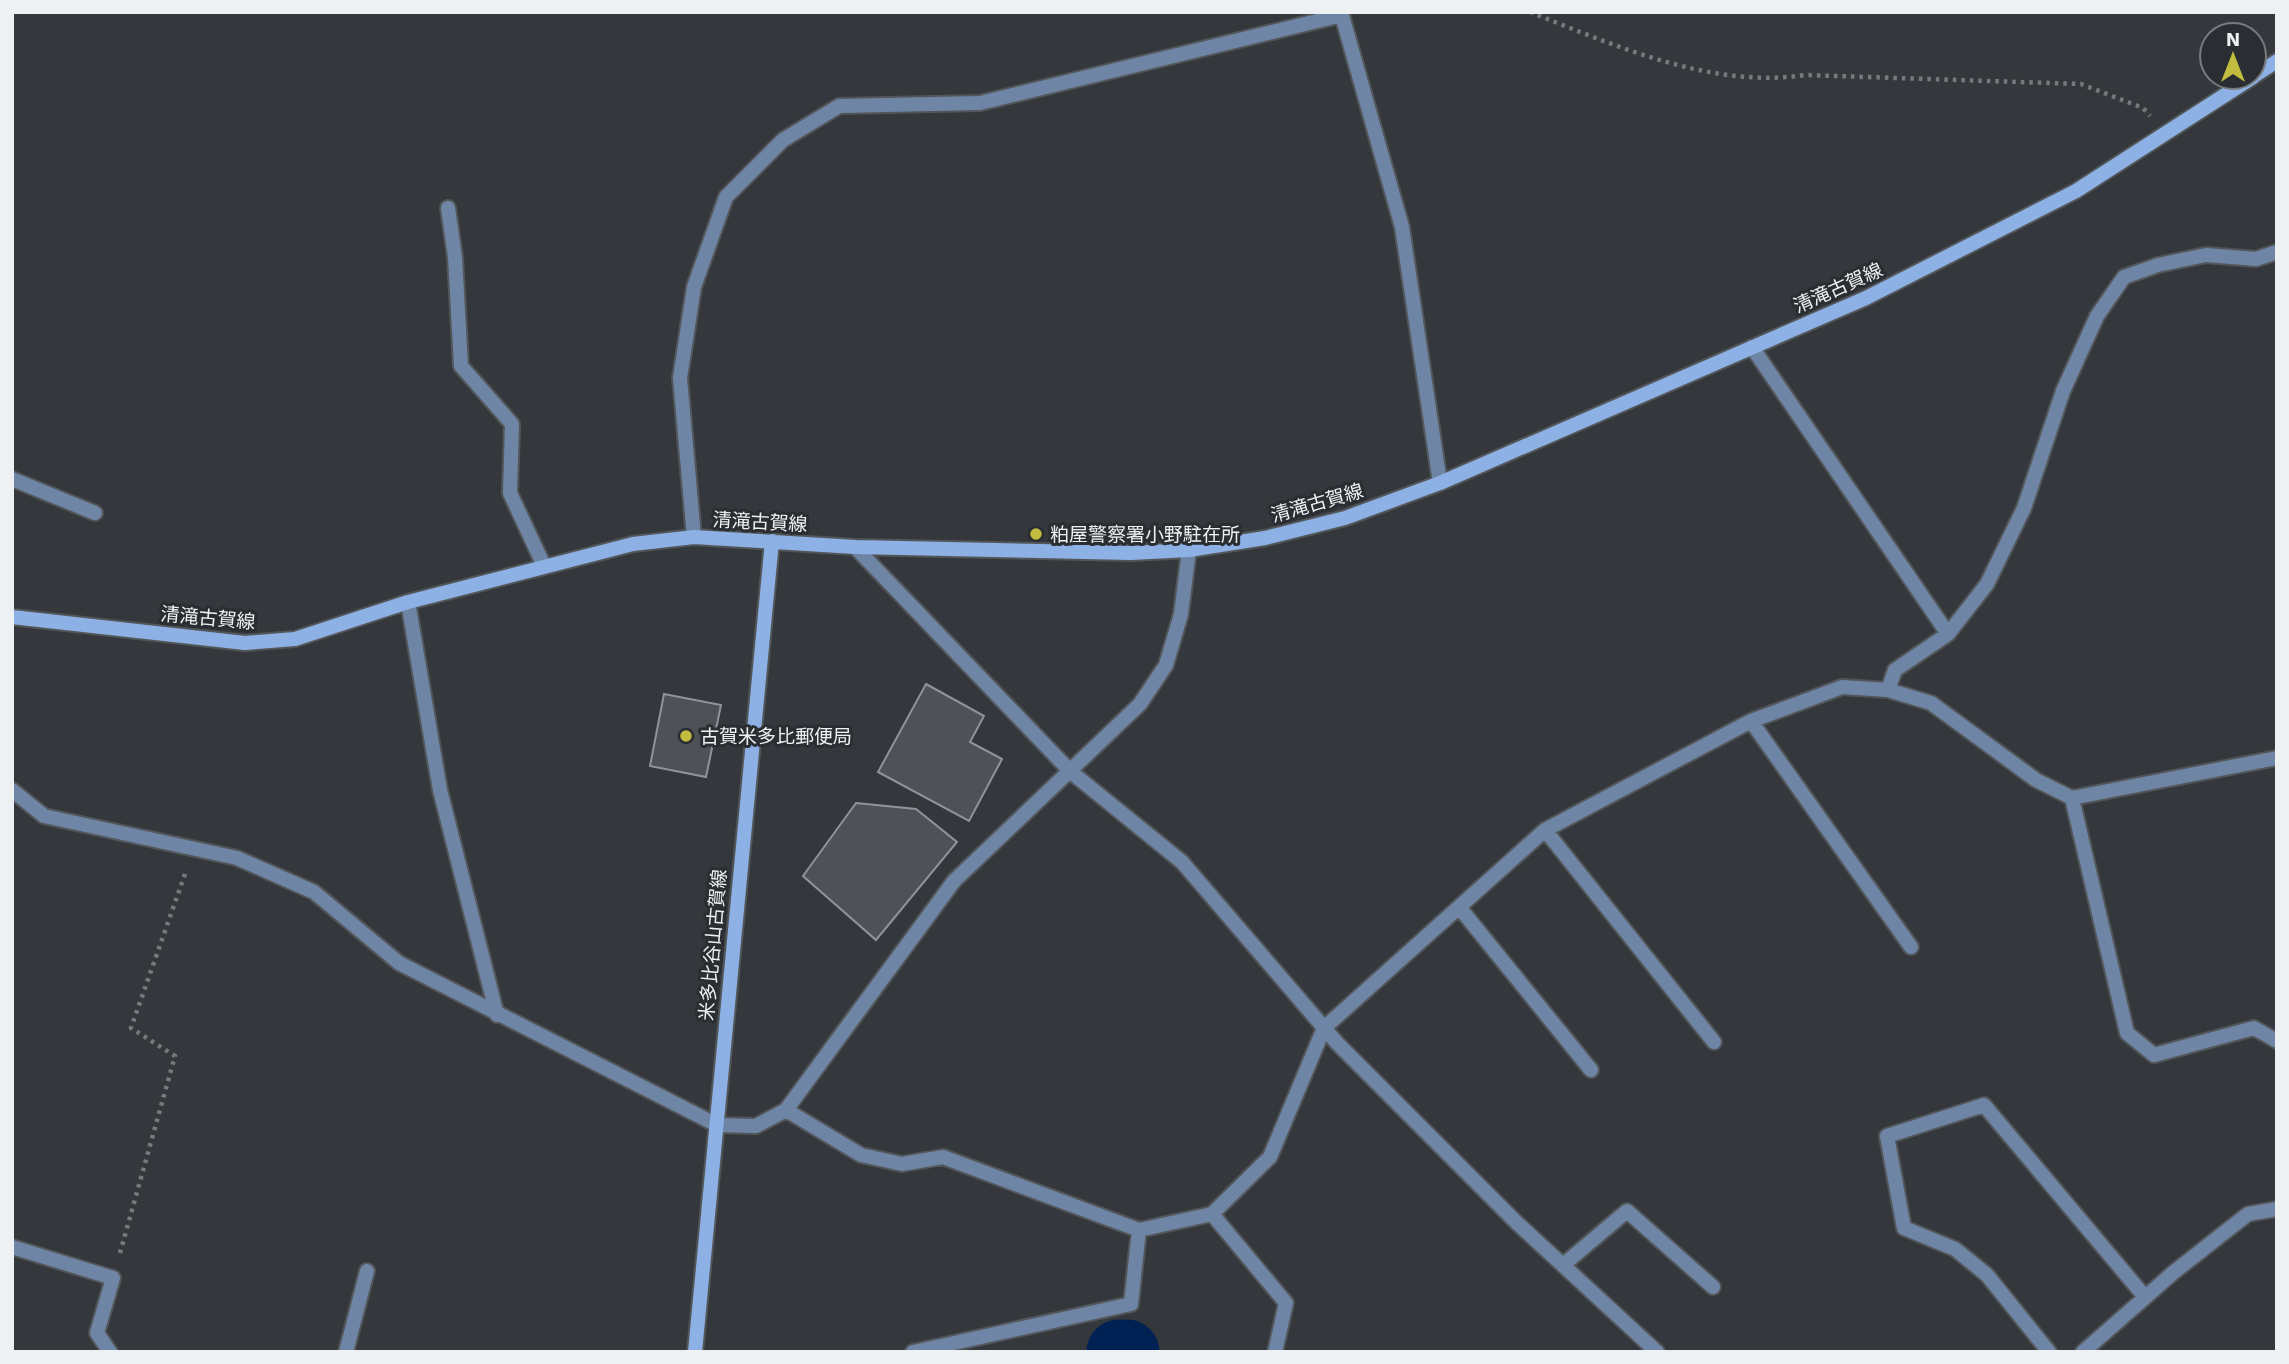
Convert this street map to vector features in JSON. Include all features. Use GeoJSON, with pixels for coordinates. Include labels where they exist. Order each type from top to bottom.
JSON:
{"type":"FeatureCollection","features":[{"type":"Feature","properties":{"kind":"main road","name":"清滝古賀線"},"geometry":{"type":"LineString","coordinates":[[12,617],[245,643],[295,639],[408,602],[544,566],[633,544],[694,537],[855,547],[1131,553],[1189,550],[1265,538],[1345,518],[1440,484],[1866,298],[2076,191],[2230,91]]}},
{"type":"Feature","properties":{"kind":"main road","name":"米多比谷山古賀線"},"geometry":{"type":"LineString","coordinates":[[695,1352],[772,541]]}},
{"type":"Feature","properties":{"kind":"street"},"geometry":{"type":"LineString","coordinates":[[694,537],[680,378],[694,288],[726,197],[783,140],[839,107],[980,103],[1342,14],[1402,226],[1440,484]]}},
{"type":"Feature","properties":{"kind":"street"},"geometry":{"type":"LineString","coordinates":[[448,208],[461,366],[512,424],[510,493],[544,566]]}},
{"type":"Feature","properties":{"kind":"street"},"geometry":{"type":"LineString","coordinates":[[1888,690],[1895,670],[1948,634],[1987,584],[2024,508],[2063,391],[2097,316],[2124,277],[2158,265],[2206,256],[2256,259],[2277,253]]}},
{"type":"Feature","properties":{"kind":"street"},"geometry":{"type":"LineString","coordinates":[[1752,347],[1948,634]]}},
{"type":"Feature","properties":{"kind":"street"},"geometry":{"type":"LineString","coordinates":[[12,480],[96,513]]}},
{"type":"Feature","properties":{"kind":"street"},"geometry":{"type":"LineString","coordinates":[[855,547],[1071,772],[1182,862],[1324,1028],[1563,1265],[1657,1352]]}},
{"type":"Feature","properties":{"kind":"street"},"geometry":{"type":"LineString","coordinates":[[12,790],[44,816],[237,858],[314,892],[399,963],[497,1015],[717,1125],[756,1126],[786,1110],[954,881],[1140,704],[1166,665],[1181,614],[1189,550]]}},
{"type":"Feature","properties":{"kind":"street"},"geometry":{"type":"LineString","coordinates":[[408,602],[440,790],[497,1015]]}},
{"type":"Feature","properties":{"kind":"street"},"geometry":{"type":"LineString","coordinates":[[786,1110],[860,1155],[902,1164],[943,1157],[1139,1230],[1212,1214],[1270,1157],[1324,1028],[1545,830],[1751,721],[1842,687],[1888,690],[1931,703],[2036,780],[2071,798],[2277,758]]}},
{"type":"Feature","properties":{"kind":"street"},"geometry":{"type":"LineString","coordinates":[[1751,721],[1911,947]]}},
{"type":"Feature","properties":{"kind":"street"},"geometry":{"type":"LineString","coordinates":[[2071,798],[2127,1033],[2154,1055],[2255,1028],[2277,1041]]}},
{"type":"Feature","properties":{"kind":"street"},"geometry":{"type":"LineString","coordinates":[[1545,830],[1714,1042]]}},
{"type":"Feature","properties":{"kind":"street"},"geometry":{"type":"LineString","coordinates":[[1459,907],[1591,1070]]}},
{"type":"Feature","properties":{"kind":"street"},"geometry":{"type":"LineString","coordinates":[[2049,1352],[1987,1275],[1955,1250],[1904,1228],[1887,1136],[1984,1105],[2145,1297]]}},
{"type":"Feature","properties":{"kind":"street"},"geometry":{"type":"LineString","coordinates":[[2083,1352],[2145,1297],[2248,1214],[2277,1209]]}},
{"type":"Feature","properties":{"kind":"street"},"geometry":{"type":"LineString","coordinates":[[1563,1265],[1627,1212],[1713,1287]]}},
{"type":"Feature","properties":{"kind":"street"},"geometry":{"type":"LineString","coordinates":[[1212,1214],[1286,1303],[1275,1352]]}},
{"type":"Feature","properties":{"kind":"street"},"geometry":{"type":"LineString","coordinates":[[913,1352],[1131,1304],[1139,1230]]}},
{"type":"Feature","properties":{"kind":"street"},"geometry":{"type":"LineString","coordinates":[[12,1247],[113,1278],[97,1333],[110,1352]]}},
{"type":"Feature","properties":{"kind":"street"},"geometry":{"type":"LineString","coordinates":[[346,1352],[367,1271]]}},
{"type":"Feature","properties":{"kind":"path"},"geometry":{"type":"LineString","coordinates":[[1530,12],[1710,75],[1773,80],[1805,75],[2081,84],[2143,108],[2166,134]]}},
{"type":"Feature","properties":{"kind":"path"},"geometry":{"type":"LineString","coordinates":[[113,1278],[175,1056],[131,1028],[194,847]]}},
{"type":"Feature","properties":{"kind":"building"},"geometry":{"type":"Polygon","coordinates":[[[926,684],[984,716],[970,742],[1002,759],[969,821],[878,772],[926,684]]]}},
{"type":"Feature","properties":{"kind":"building","name":"古賀米多比郵便局"},"geometry":{"type":"Polygon","coordinates":[[[664,694],[721,705],[706,777],[650,766],[664,694]]]}},
{"type":"Feature","properties":{"kind":"building"},"geometry":{"type":"Polygon","coordinates":[[[856,803],[916,809],[957,842],[876,940],[803,876],[856,803]]]}},
{"type":"Feature","properties":{"kind":"waterway"},"geometry":{"type":"LineString","coordinates":[[1119,1352],[1127,1352]]}},
{"type":"Feature","properties":{"kind":"place","name":"粕屋警察署小野駐在所"},"geometry":{"type":"Point","coordinates":[1036,534]}},
{"type":"Feature","properties":{"kind":"place","name":"古賀米多比郵便局"},"geometry":{"type":"Point","coordinates":[686,736]}}]}
